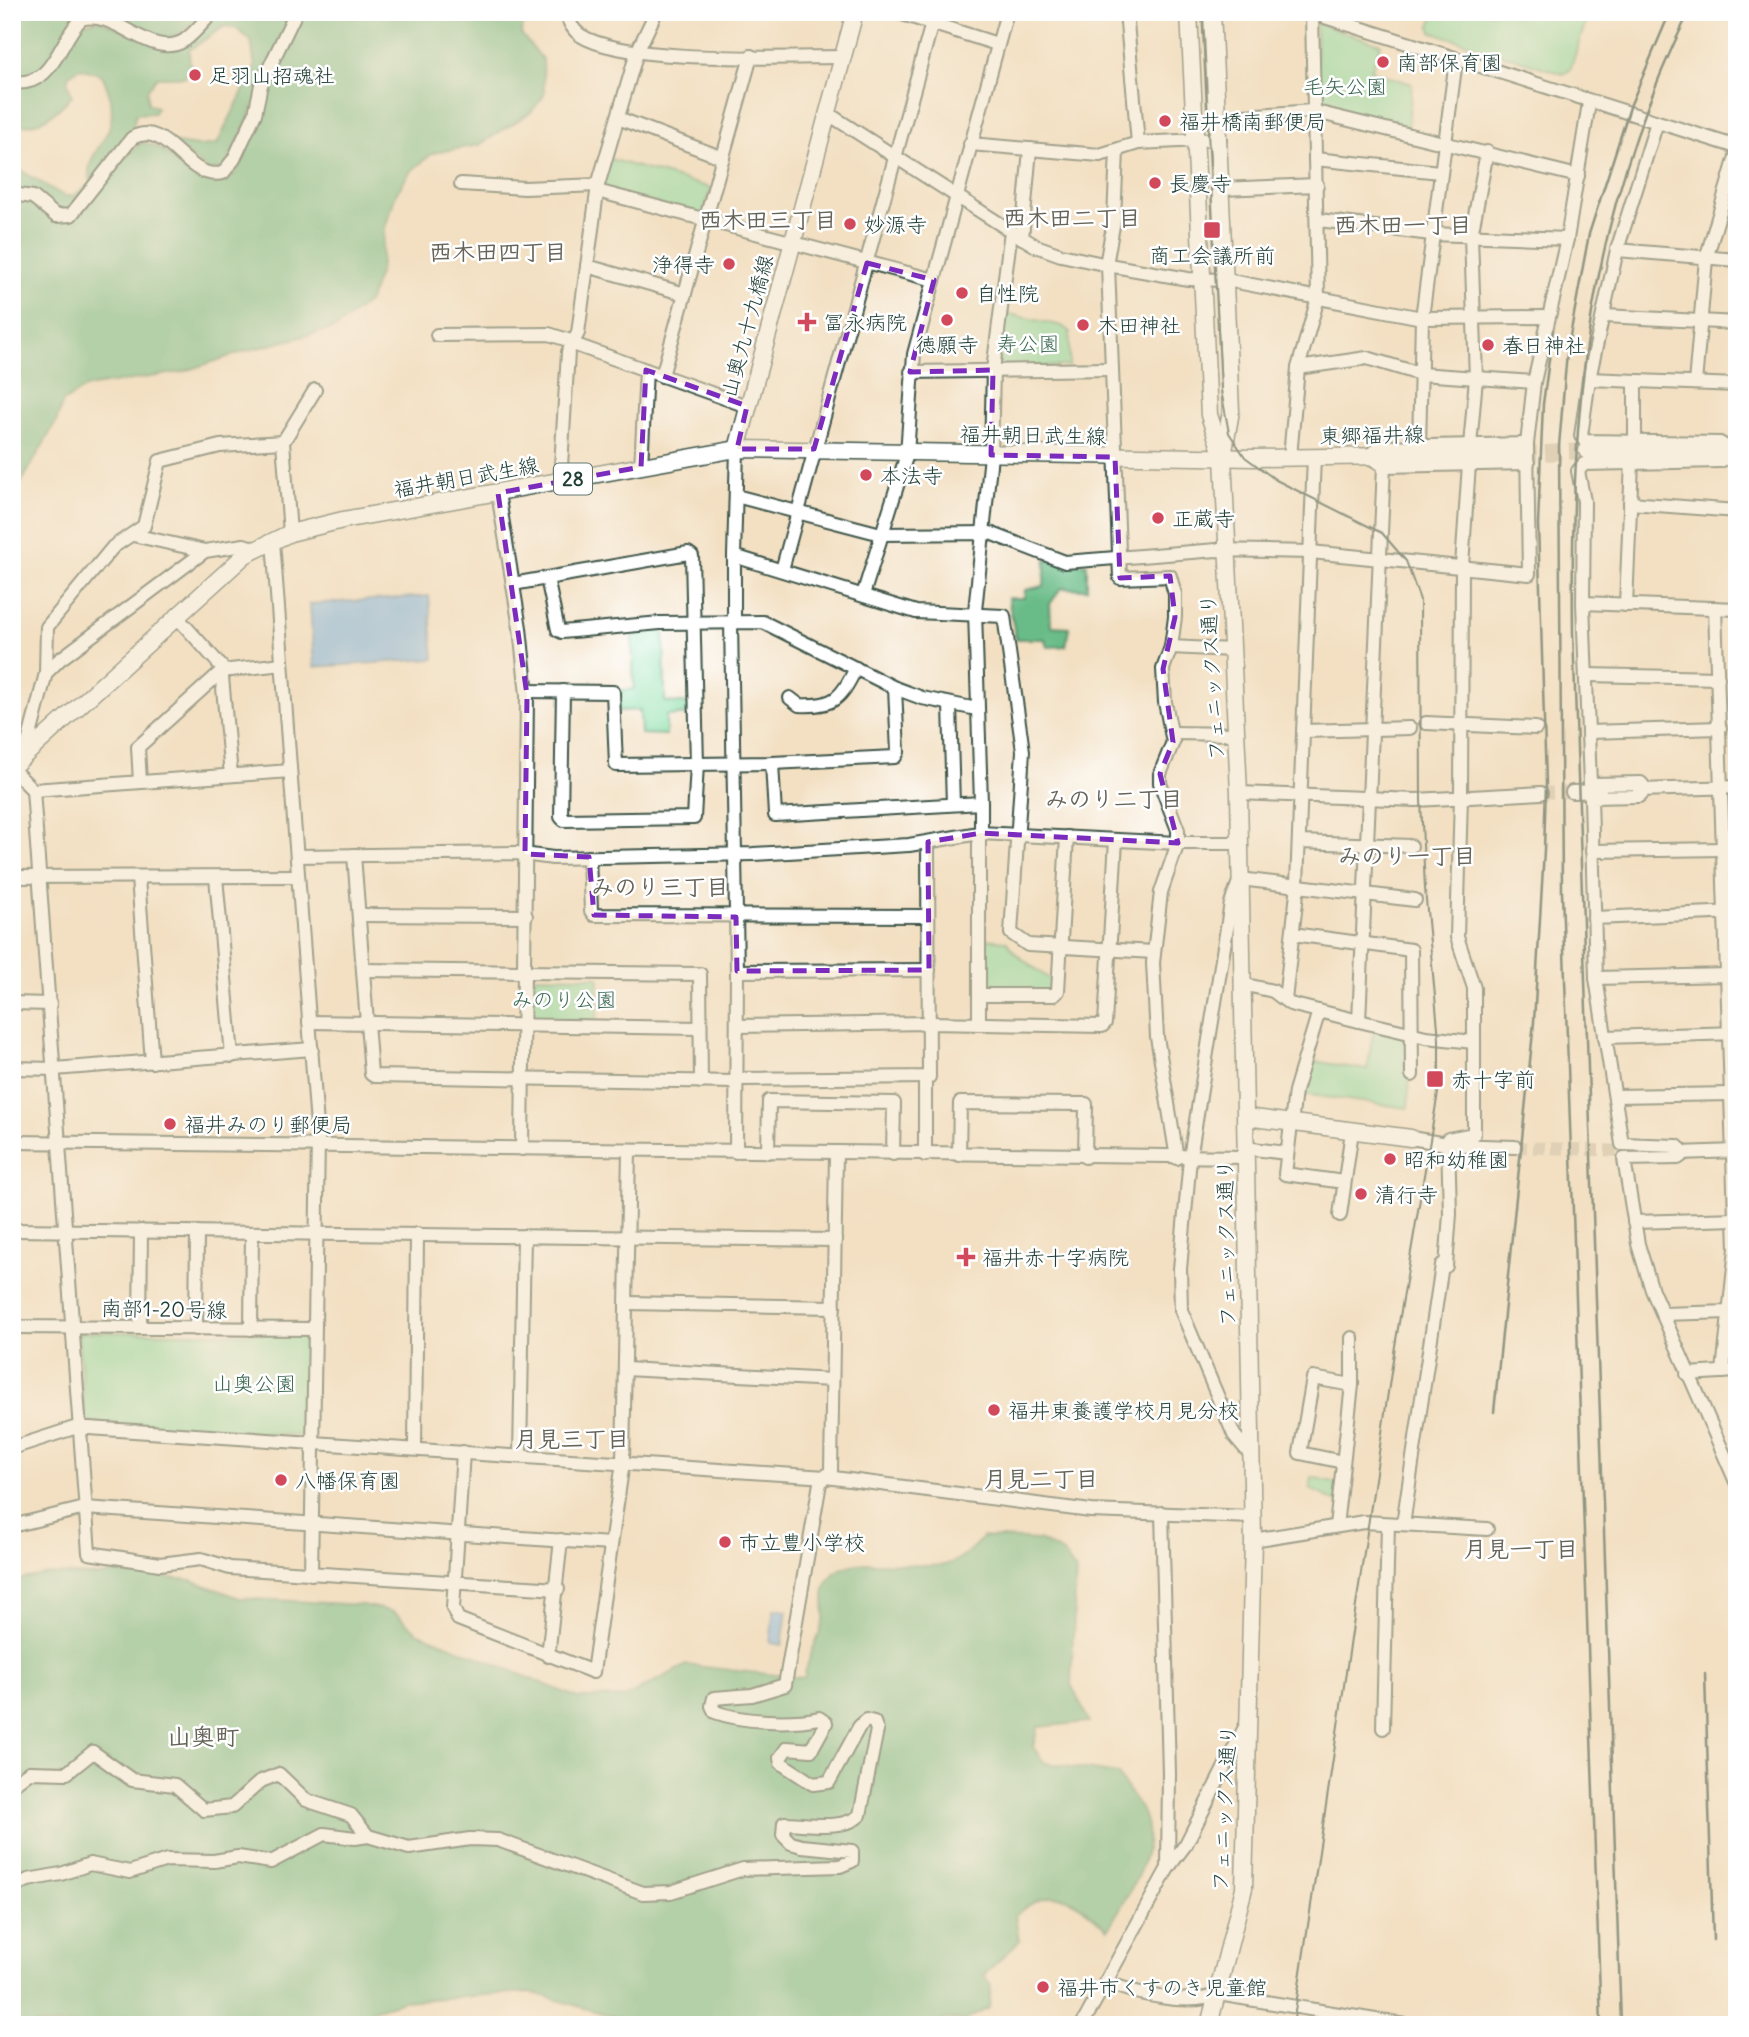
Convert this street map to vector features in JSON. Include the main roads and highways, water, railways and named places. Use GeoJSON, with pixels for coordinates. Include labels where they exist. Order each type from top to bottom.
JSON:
{"type":"FeatureCollection","features":[{"type":"Feature","properties":{"kind":"main road","name":"山奥九十九橋線"},"geometry":{"type":"LineString","coordinates":[[737,449],[855,12]]}},
{"type":"Feature","properties":{"kind":"main road","name":"フェニックス通り"},"geometry":{"type":"LineString","coordinates":[[1189,12],[1209,415],[1223,457]]}},
{"type":"Feature","properties":{"kind":"main road","name":"フェニックス通り"},"geometry":{"type":"LineString","coordinates":[[1209,2025],[1244,1888],[1253,1540],[1239,793],[1223,457],[1231,411],[1212,12]]}},
{"type":"Feature","properties":{"kind":"main road","name":"福井朝日武生線"},"geometry":{"type":"LineString","coordinates":[[12,768],[177,617],[256,549],[290,533],[343,520],[737,449],[814,449],[907,454],[1223,457]]}},
{"type":"Feature","properties":{"kind":"main road"},"geometry":{"type":"LineString","coordinates":[[1587,452],[1737,453]]}},
{"type":"Feature","properties":{"kind":"main road","name":"東郷福井線"},"geometry":{"type":"LineString","coordinates":[[1223,457],[1525,454]]}},
{"type":"Feature","properties":{"kind":"main road"},"geometry":{"type":"LineString","coordinates":[[1245,1117],[1411,1138]]}},
{"type":"Feature","properties":{"kind":"water"},"geometry":{"type":"Polygon","coordinates":[[[429,596],[434,659],[314,667],[310,604],[429,596]]]}},
{"type":"Feature","properties":{"kind":"water"},"geometry":{"type":"Polygon","coordinates":[[[774,1609],[787,1611],[782,1645],[770,1643],[774,1609]]]}},
{"type":"Feature","properties":{"kind":"tunnel"},"geometry":{"type":"LineString","coordinates":[[1521,454],[1587,451]]}},
{"type":"Feature","properties":{"kind":"tunnel"},"geometry":{"type":"LineString","coordinates":[[1541,793],[1572,792]]}},
{"type":"Feature","properties":{"kind":"tunnel"},"geometry":{"type":"LineString","coordinates":[[1515,1147],[1622,1151]]}},
{"type":"Feature","properties":{"kind":"tram line"},"geometry":{"type":"LineString","coordinates":[[1202,12],[1221,390],[1229,433],[1245,457],[1276,480],[1382,533],[1406,561],[1420,600],[1421,800],[1425,889],[1439,1039],[1439,1087],[1395,1346],[1293,2025]]}},
{"type":"Feature","properties":{"kind":"railway"},"geometry":{"type":"LineString","coordinates":[[1601,2025],[1562,892],[1559,446],[1567,352],[1589,234],[1631,104],[1670,12]]}},
{"type":"Feature","properties":{"kind":"railway"},"geometry":{"type":"LineString","coordinates":[[1621,2025],[1573,632],[1573,549],[1581,391],[1592,314],[1607,239],[1627,164],[1655,88],[1689,12]]}},
{"type":"Feature","properties":{"kind":"railway"},"geometry":{"type":"LineString","coordinates":[[1494,1412],[1534,1022],[1544,850],[1546,784],[1538,524],[1543,404],[1553,330]]}},
{"type":"Feature","properties":{"kind":"railway"},"geometry":{"type":"LineString","coordinates":[[1705,1674],[1713,1940]]}},
{"type":"Feature","properties":{"kind":"place","name":"南部保育園"},"geometry":{"type":"Point","coordinates":[1383,62]}},
{"type":"Feature","properties":{"kind":"place","name":"足羽山招魂社"},"geometry":{"type":"Point","coordinates":[195,75]}},
{"type":"Feature","properties":{"kind":"place","name":"福井橋南郵便局"},"geometry":{"type":"Point","coordinates":[1165,121]}},
{"type":"Feature","properties":{"kind":"place","name":"長慶寺"},"geometry":{"type":"Point","coordinates":[1155,183]}},
{"type":"Feature","properties":{"kind":"place","name":"妙源寺"},"geometry":{"type":"Point","coordinates":[850,224]}},
{"type":"Feature","properties":{"kind":"place","name":"商工会議所前"},"geometry":{"type":"Point","coordinates":[1212,230]}},
{"type":"Feature","properties":{"kind":"place","name":"浄得寺"},"geometry":{"type":"Point","coordinates":[729,264]}},
{"type":"Feature","properties":{"kind":"place","name":"自性院"},"geometry":{"type":"Point","coordinates":[962,293]}},
{"type":"Feature","properties":{"kind":"place","name":"徳願寺"},"geometry":{"type":"Point","coordinates":[947,320]}},
{"type":"Feature","properties":{"kind":"place","name":"冨永病院"},"geometry":{"type":"Point","coordinates":[807,322]}},
{"type":"Feature","properties":{"kind":"place","name":"木田神社"},"geometry":{"type":"Point","coordinates":[1083,325]}},
{"type":"Feature","properties":{"kind":"place","name":"春日神社"},"geometry":{"type":"Point","coordinates":[1488,345]}},
{"type":"Feature","properties":{"kind":"place","name":"本法寺"},"geometry":{"type":"Point","coordinates":[866,475]}},
{"type":"Feature","properties":{"kind":"place","name":"正蔵寺"},"geometry":{"type":"Point","coordinates":[1158,518]}},
{"type":"Feature","properties":{"kind":"place","name":"赤十字前"},"geometry":{"type":"Point","coordinates":[1435,1079]}},
{"type":"Feature","properties":{"kind":"place","name":"福井みのり郵便局"},"geometry":{"type":"Point","coordinates":[170,1124]}},
{"type":"Feature","properties":{"kind":"place","name":"昭和幼稚園"},"geometry":{"type":"Point","coordinates":[1390,1159]}},
{"type":"Feature","properties":{"kind":"place","name":"清行寺"},"geometry":{"type":"Point","coordinates":[1361,1194]}},
{"type":"Feature","properties":{"kind":"place","name":"福井赤十字病院"},"geometry":{"type":"Point","coordinates":[966,1257]}},
{"type":"Feature","properties":{"kind":"place","name":"福井東養護学校月見分校"},"geometry":{"type":"Point","coordinates":[994,1410]}},
{"type":"Feature","properties":{"kind":"place","name":"八幡保育園"},"geometry":{"type":"Point","coordinates":[281,1480]}},
{"type":"Feature","properties":{"kind":"place","name":"市立豊小学校"},"geometry":{"type":"Point","coordinates":[725,1542]}},
{"type":"Feature","properties":{"kind":"place","name":"福井市くすのき児童館"},"geometry":{"type":"Point","coordinates":[1043,1987]}},
{"type":"Feature","properties":{"kind":"district","name":"西木田二丁目"},"geometry":{"type":"Point","coordinates":[1072,217]}},
{"type":"Feature","properties":{"kind":"district","name":"西木田三丁目"},"geometry":{"type":"Point","coordinates":[768,219]}},
{"type":"Feature","properties":{"kind":"district","name":"西木田一丁目"},"geometry":{"type":"Point","coordinates":[1403,224]}},
{"type":"Feature","properties":{"kind":"district","name":"西木田四丁目"},"geometry":{"type":"Point","coordinates":[498,251]}},
{"type":"Feature","properties":{"kind":"district","name":"みのり二丁目"},"geometry":{"type":"Point","coordinates":[1114,798]}},
{"type":"Feature","properties":{"kind":"district","name":"みのり一丁目"},"geometry":{"type":"Point","coordinates":[1407,855]}},
{"type":"Feature","properties":{"kind":"district","name":"みのり三丁目"},"geometry":{"type":"Point","coordinates":[660,886]}},
{"type":"Feature","properties":{"kind":"district","name":"月見三丁目"},"geometry":{"type":"Point","coordinates":[572,1438]}},
{"type":"Feature","properties":{"kind":"district","name":"月見二丁目"},"geometry":{"type":"Point","coordinates":[1041,1478]}},
{"type":"Feature","properties":{"kind":"district","name":"月見一丁目"},"geometry":{"type":"Point","coordinates":[1521,1548]}},
{"type":"Feature","properties":{"kind":"district","name":"山奥町"},"geometry":{"type":"Point","coordinates":[203,1736]}},
{"type":"Feature","properties":{"kind":"park label","name":"毛矢公園"},"geometry":{"type":"Point","coordinates":[1345,86]}},
{"type":"Feature","properties":{"kind":"park label","name":"寿公園"},"geometry":{"type":"Point","coordinates":[1028,343]}},
{"type":"Feature","properties":{"kind":"park label","name":"みのり公園"},"geometry":{"type":"Point","coordinates":[564,999]}},
{"type":"Feature","properties":{"kind":"park label","name":"山奥公園"},"geometry":{"type":"Point","coordinates":[254,1383]}}]}
